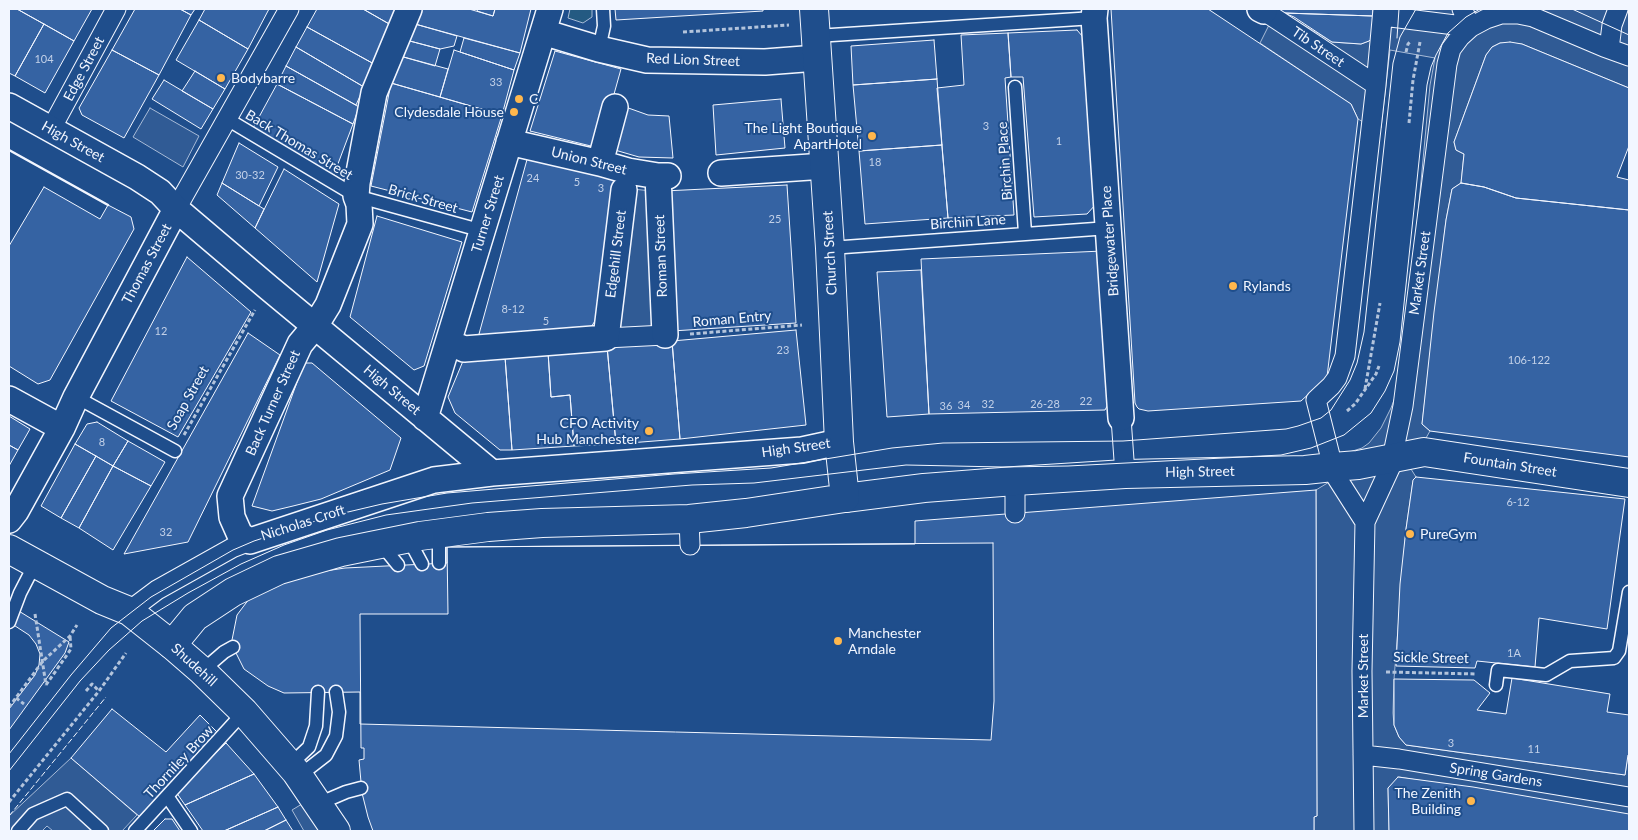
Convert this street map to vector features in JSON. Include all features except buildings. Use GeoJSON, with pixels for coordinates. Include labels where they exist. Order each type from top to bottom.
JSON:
{"type":"FeatureCollection","features":[{"type":"Feature","properties":{"kind":"main road","name":"Church Street"},"geometry":{"type":"LineString","coordinates":[[816,32],[830,248],[839,442],[844,498]]}},
{"type":"Feature","properties":{"kind":"main road","name":"Fountain Street"},"geometry":{"type":"LineString","coordinates":[[1391,458],[1424,452],[1629,483]]}},
{"type":"Feature","properties":{"kind":"main road","name":"High Street"},"geometry":{"type":"LineString","coordinates":[[446,532],[501,526],[690,532],[746,513],[924,488],[1125,474],[1304,470],[1358,465],[1391,458]]}},
{"type":"Feature","properties":{"kind":"main road"},"geometry":{"type":"LineString","coordinates":[[172,645],[195,617],[233,592],[279,570],[341,552],[446,532]]}},
{"type":"Feature","properties":{"kind":"main road","name":"Shudehill"},"geometry":{"type":"LineString","coordinates":[[9,549],[102,600],[129,611],[172,645],[244,712],[294,770],[336,831]]}},
{"type":"Feature","properties":{"kind":"street","name":"Edge Street"},"geometry":{"type":"LineString","coordinates":[[51,129],[116,9]]}},
{"type":"Feature","properties":{"kind":"street","name":"Thomas Street"},"geometry":{"type":"LineString","coordinates":[[9,520],[16,511],[62,428],[76,397],[176,208],[289,9]]}},
{"type":"Feature","properties":{"kind":"street","name":"Back Turner Street"},"geometry":{"type":"LineString","coordinates":[[250,541],[240,535],[232,517],[230,496],[300,344],[315,326],[328,305],[360,224],[360,204],[356,196],[356,183],[374,93],[409,9]]}},
{"type":"Feature","properties":{"kind":"street"},"geometry":{"type":"LineString","coordinates":[[1462,9],[1471,27]]}},
{"type":"Feature","properties":{"kind":"street"},"geometry":{"type":"LineString","coordinates":[[1609,49],[1612,25],[1618,9]]}},
{"type":"Feature","properties":{"kind":"street","name":"Tib Street"},"geometry":{"type":"LineString","coordinates":[[1262,10],[1376,86]]}},
{"type":"Feature","properties":{"kind":"street"},"geometry":{"type":"LineString","coordinates":[[1365,522],[1332,468],[1316,400],[1337,378],[1346,356],[1383,12],[1471,27],[1486,18],[1501,14],[1518,14],[1533,18],[1629,56]]}},
{"type":"Feature","properties":{"kind":"street","name":"Bridgewater Place"},"geometry":{"type":"LineString","coordinates":[[1094,13],[1125,474]]}},
{"type":"Feature","properties":{"kind":"street","name":"Red Lion Street"},"geometry":{"type":"LineString","coordinates":[[546,20],[598,49],[647,60],[765,62],[816,32]]}},
{"type":"Feature","properties":{"kind":"street","name":"Turner Street"},"geometry":{"type":"LineString","coordinates":[[426,418],[546,20]]}},
{"type":"Feature","properties":{"kind":"street","name":"Market Street"},"geometry":{"type":"LineString","coordinates":[[1364,831],[1362,671],[1365,522],[1389,469],[1402,406],[1447,64],[1451,49],[1471,27]]}},
{"type":"Feature","properties":{"kind":"street","name":"High Street"},"geometry":{"type":"LineString","coordinates":[[9,106],[137,177],[160,192],[269,288],[492,472],[802,450],[839,442]]}},
{"type":"Feature","properties":{"kind":"street"},"geometry":{"type":"LineString","coordinates":[[600,163],[615,107]]}},
{"type":"Feature","properties":{"kind":"street","name":"Union Street"},"geometry":{"type":"LineString","coordinates":[[509,142],[600,163],[626,181],[663,176]]}},
{"type":"Feature","properties":{"kind":"street"},"geometry":{"type":"LineString","coordinates":[[721,173],[825,166]]}},
{"type":"Feature","properties":{"kind":"street","name":"Roman Street"},"geometry":{"type":"LineString","coordinates":[[663,176],[665,335]]}},
{"type":"Feature","properties":{"kind":"street","name":"Edgehill Street"},"geometry":{"type":"LineString","coordinates":[[606,338],[626,181]]}},
{"type":"Feature","properties":{"kind":"street"},"geometry":{"type":"LineString","coordinates":[[449,342],[464,349],[665,335]]}},
{"type":"Feature","properties":{"kind":"street"},"geometry":{"type":"LineString","coordinates":[[9,398],[62,428]]}},
{"type":"Feature","properties":{"kind":"street","name":"Nicholas Croft"},"geometry":{"type":"LineString","coordinates":[[129,611],[157,590],[232,548],[250,541],[434,480],[492,472]]}},
{"type":"Feature","properties":{"kind":"street"},"geometry":{"type":"LineString","coordinates":[[1015,481],[1015,513]]}},
{"type":"Feature","properties":{"kind":"street","name":"Spring Gardens"},"geometry":{"type":"LineString","coordinates":[[1364,755],[1629,797]]}},
{"type":"Feature","properties":{"kind":"lane"},"geometry":{"type":"LineString","coordinates":[[598,49],[604,26],[603,9]]}},
{"type":"Feature","properties":{"kind":"lane"},"geometry":{"type":"LineString","coordinates":[[816,32],[1094,13]]}},
{"type":"Feature","properties":{"kind":"lane","name":"Birchin Place"},"geometry":{"type":"LineString","coordinates":[[1015,88],[1025,233]]}},
{"type":"Feature","properties":{"kind":"lane","name":"Back Thomas Street"},"geometry":{"type":"LineString","coordinates":[[226,119],[356,196]]}},
{"type":"Feature","properties":{"kind":"lane","name":"Brick Street"},"geometry":{"type":"LineString","coordinates":[[356,196],[483,231]]}},
{"type":"Feature","properties":{"kind":"lane","name":"Birchin Lane"},"geometry":{"type":"LineString","coordinates":[[830,248],[1109,228]]}},
{"type":"Feature","properties":{"kind":"lane","name":"Soap Street"},"geometry":{"type":"LineString","coordinates":[[76,397],[176,451]]}},
{"type":"Feature","properties":{"kind":"lane"},"geometry":{"type":"LineString","coordinates":[[439,563],[439,543],[446,532]]}},
{"type":"Feature","properties":{"kind":"lane"},"geometry":{"type":"LineString","coordinates":[[408,538],[422,564]]}},
{"type":"Feature","properties":{"kind":"lane"},"geometry":{"type":"LineString","coordinates":[[380,544],[398,565]]}},
{"type":"Feature","properties":{"kind":"lane"},"geometry":{"type":"LineString","coordinates":[[9,622],[35,564]]}},
{"type":"Feature","properties":{"kind":"lane"},"geometry":{"type":"LineString","coordinates":[[1496,685],[1498,670],[1546,674],[1570,661],[1614,658],[1619,651],[1629,592]]}},
{"type":"Feature","properties":{"kind":"lane"},"geometry":{"type":"LineString","coordinates":[[202,671],[224,652],[233,647]]}},
{"type":"Feature","properties":{"kind":"lane"},"geometry":{"type":"LineString","coordinates":[[294,770],[309,747],[316,726],[318,692]]}},
{"type":"Feature","properties":{"kind":"lane"},"geometry":{"type":"LineString","coordinates":[[294,770],[319,762],[326,755],[336,736],[339,712],[336,692]]}},
{"type":"Feature","properties":{"kind":"lane","name":"Thorniley Brow"},"geometry":{"type":"LineString","coordinates":[[135,831],[244,712]]}},
{"type":"Feature","properties":{"kind":"lane"},"geometry":{"type":"LineString","coordinates":[[318,804],[361,788]]}},
{"type":"Feature","properties":{"kind":"lane"},"geometry":{"type":"LineString","coordinates":[[167,796],[191,831]]}},
{"type":"Feature","properties":{"kind":"lane"},"geometry":{"type":"LineString","coordinates":[[18,831],[33,814],[67,799],[102,831]]}},
{"type":"Feature","properties":{"kind":"path"},"geometry":{"type":"LineString","coordinates":[[680,32],[816,32]]}},
{"type":"Feature","properties":{"kind":"path"},"geometry":{"type":"LineString","coordinates":[[1409,123],[1421,41]]}},
{"type":"Feature","properties":{"kind":"path"},"geometry":{"type":"LineString","coordinates":[[1406,52],[1408,44]]}},
{"type":"Feature","properties":{"kind":"path","name":"Soap Street"},"geometry":{"type":"LineString","coordinates":[[176,451],[258,304],[269,288]]}},
{"type":"Feature","properties":{"kind":"path"},"geometry":{"type":"LineString","coordinates":[[1365,389],[1380,303]]}},
{"type":"Feature","properties":{"kind":"path","name":"Roman Entry"},"geometry":{"type":"LineString","coordinates":[[665,335],[672,336],[802,325]]}},
{"type":"Feature","properties":{"kind":"path"},"geometry":{"type":"LineString","coordinates":[[1347,412],[1355,404],[1376,374],[1379,366]]}},
{"type":"Feature","properties":{"kind":"path"},"geometry":{"type":"LineString","coordinates":[[35,611],[46,685],[71,649],[70,636]]}},
{"type":"Feature","properties":{"kind":"path"},"geometry":{"type":"LineString","coordinates":[[9,707],[43,661],[70,636],[77,625]]}},
{"type":"Feature","properties":{"kind":"path"},"geometry":{"type":"LineString","coordinates":[[9,802],[39,761],[99,690],[126,653]]}},
{"type":"Feature","properties":{"kind":"path","name":"Sickle Street"},"geometry":{"type":"LineString","coordinates":[[1362,671],[1480,674],[1498,670]]}},
{"type":"Feature","properties":{"kind":"path"},"geometry":{"type":"LineString","coordinates":[[86,691],[92,684],[99,690]]}},
{"type":"Feature","properties":{"kind":"path"},"geometry":{"type":"LineString","coordinates":[[16,698],[24,704]]}},
{"type":"Feature","properties":{"kind":"shaded area"},"geometry":{"type":"Polygon","coordinates":[[[570,9],[592,9],[592,17],[583,23],[568,18],[570,9]]]}},
{"type":"Feature","properties":{"kind":"shaded area"},"geometry":{"type":"Polygon","coordinates":[[[1373,9],[1629,9],[1629,88],[1522,44],[1500,43],[1492,47],[1486,55],[1454,142],[1456,150],[1464,154],[1461,183],[1452,189],[1446,220],[1422,424],[1430,431],[1422,445],[1337,456],[1362,448],[1369,443],[1381,428],[1400,384],[1405,353],[1430,85],[1435,58],[1390,50],[1381,128],[1372,127],[1358,119],[1351,104],[1260,43],[1273,17],[1284,13],[1332,42],[1361,44],[1373,37],[1373,9]]]}},
{"type":"Feature","properties":{"kind":"shaded area"},"geometry":{"type":"Polygon","coordinates":[[[150,108],[199,136],[183,167],[133,137],[150,108]]]}},
{"type":"Feature","properties":{"kind":"shaded area"},"geometry":{"type":"Polygon","coordinates":[[[632,189],[652,191],[657,327],[620,328],[632,189]]]}},
{"type":"Feature","properties":{"kind":"shaded area"},"geometry":{"type":"Polygon","coordinates":[[[1411,469],[1416,477],[1413,481],[1406,529],[1394,679],[1394,725],[1399,737],[1406,745],[1625,775],[1629,755],[1629,815],[1399,777],[1388,788],[1389,831],[1314,831],[1314,817],[1317,816],[1316,490],[1334,479],[1379,470],[1411,469]]]}},
{"type":"Feature","properties":{"kind":"shaded area"},"geometry":{"type":"Polygon","coordinates":[[[71,758],[137,815],[122,831],[53,831],[47,826],[42,831],[9,831],[9,816],[71,758]]]}},
{"type":"Feature","properties":{"kind":"shaded area"},"geometry":{"type":"Polygon","coordinates":[[[302,804],[319,831],[304,831],[292,810],[302,804]]]}},
{"type":"Feature","properties":{"kind":"tram line"},"geometry":{"type":"LineString","coordinates":[[1397,38],[1399,9]]}},
{"type":"Feature","properties":{"kind":"tram line"},"geometry":{"type":"LineString","coordinates":[[9,754],[71,675],[111,628],[151,597],[233,550],[254,541],[331,516],[382,504],[447,493],[771,468],[892,448],[943,443],[1123,441],[1286,429],[1321,418],[1331,410],[1350,380],[1357,363],[1364,332],[1393,63],[1400,37],[1416,9]]}},
{"type":"Feature","properties":{"kind":"tram line"},"geometry":{"type":"LineString","coordinates":[[9,771],[80,681],[109,650],[142,621],[241,564],[284,545],[327,530],[386,515],[472,503],[692,485],[754,483],[906,465],[1068,466],[1281,455],[1311,448],[1344,435],[1371,413],[1385,391],[1394,371],[1400,342],[1427,85],[1431,67],[1448,33],[1466,17],[1480,9]]}},
{"type":"Feature","properties":{"kind":"tram line"},"geometry":{"type":"LineString","coordinates":[[1572,9],[1629,35]]}},
{"type":"Feature","properties":{"kind":"fence"},"geometry":{"type":"LineString","coordinates":[[9,816],[106,697]]}},
{"type":"Feature","properties":{"kind":"wall"},"geometry":{"type":"LineString","coordinates":[[9,150],[108,205]]}},
{"type":"Feature","properties":{"kind":"place","name":"Bodybarre"},"geometry":{"type":"Point","coordinates":[221,78]}},
{"type":"Feature","properties":{"kind":"place","name":"C"},"geometry":{"type":"Point","coordinates":[519,99]}},
{"type":"Feature","properties":{"kind":"place","name":"Clydesdale House"},"geometry":{"type":"Point","coordinates":[514,112]}},
{"type":"Feature","properties":{"kind":"place","name":"The Light Boutique ApartHotel"},"geometry":{"type":"Point","coordinates":[872,136]}},
{"type":"Feature","properties":{"kind":"place","name":"Rylands"},"geometry":{"type":"Point","coordinates":[1233,286]}},
{"type":"Feature","properties":{"kind":"place","name":"CFO Activity Hub Manchester"},"geometry":{"type":"Point","coordinates":[649,431]}},
{"type":"Feature","properties":{"kind":"place","name":"PureGym"},"geometry":{"type":"Point","coordinates":[1410,534]}},
{"type":"Feature","properties":{"kind":"place","name":"Manchester Arndale"},"geometry":{"type":"Point","coordinates":[838,641]}},
{"type":"Feature","properties":{"kind":"place","name":"The Zenith Building"},"geometry":{"type":"Point","coordinates":[1471,801]}}]}
